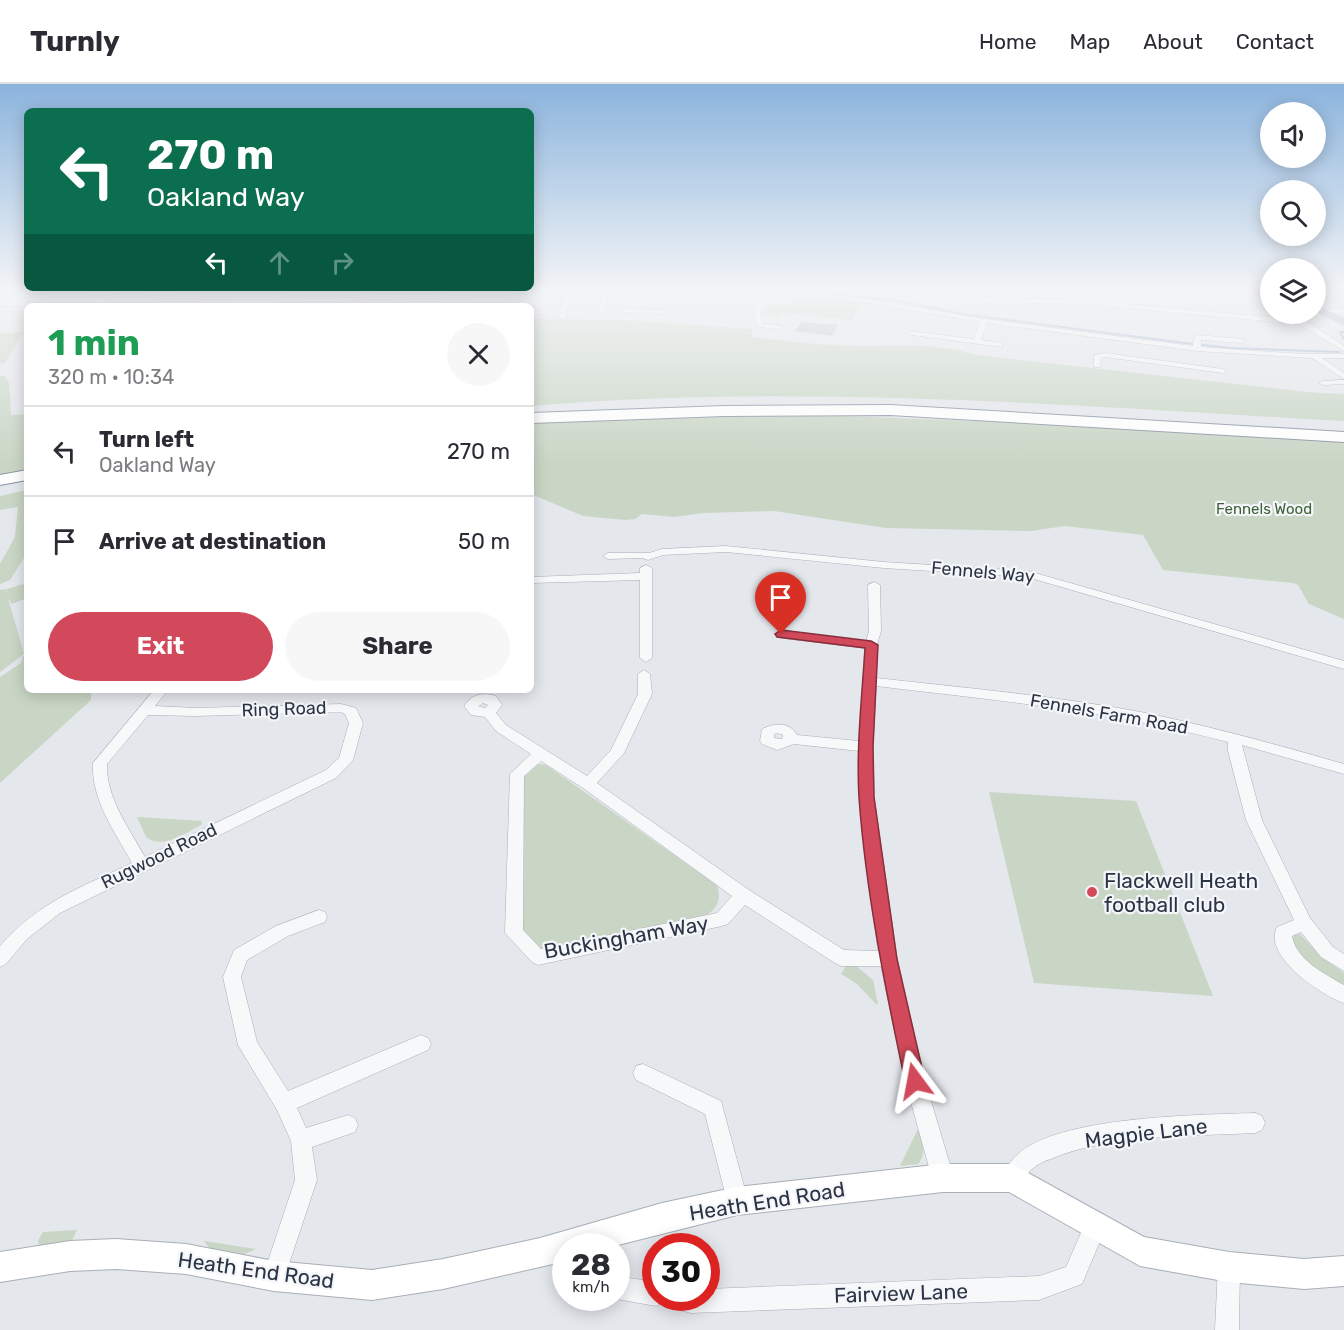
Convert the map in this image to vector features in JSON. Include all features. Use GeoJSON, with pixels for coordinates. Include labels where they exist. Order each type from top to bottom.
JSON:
{"type":"FeatureCollection","features":[{"type":"Feature","properties":{"kind":"highway"},"geometry":{"type":"LineString","coordinates":[[534,411],[693,404],[853,403],[1344,430]]}},
{"type":"Feature","properties":{"kind":"highway"},"geometry":{"type":"LineString","coordinates":[[534,418],[724,411],[890,410],[1344,437]]}},
{"type":"Feature","properties":{"kind":"highway"},"geometry":{"type":"LineString","coordinates":[[0,480],[24,476]]}},
{"type":"Feature","properties":{"kind":"highway"},"geometry":{"type":"LineString","coordinates":[[0,490],[24,486]]}},
{"type":"Feature","properties":{"kind":"street"},"geometry":{"type":"LineString","coordinates":[[1132,358],[1133,351],[1136,349]]}},
{"type":"Feature","properties":{"kind":"street"},"geometry":{"type":"LineString","coordinates":[[1257,349],[1314,356],[1344,356]]}},
{"type":"Feature","properties":{"kind":"street"},"geometry":{"type":"LineString","coordinates":[[1097,365],[1097,357],[1105,355],[1223,371]]}},
{"type":"Feature","properties":{"kind":"street"},"geometry":{"type":"LineString","coordinates":[[1314,356],[1344,377]]}},
{"type":"Feature","properties":{"kind":"street"},"geometry":{"type":"LineString","coordinates":[[1323,383],[1344,382]]}},
{"type":"Feature","properties":{"kind":"street","name":"Fennels Way"},"geometry":{"type":"LineString","coordinates":[[608,556],[644,555],[648,557],[662,552],[726,549],[884,565],[977,569],[1028,574],[1344,665]]}},
{"type":"Feature","properties":{"kind":"street"},"geometry":{"type":"LineString","coordinates":[[646,658],[645,576],[648,557]]}},
{"type":"Feature","properties":{"kind":"street"},"geometry":{"type":"LineString","coordinates":[[534,580],[645,576]]}},
{"type":"Feature","properties":{"kind":"street"},"geometry":{"type":"LineString","coordinates":[[874,585],[875,631],[871,645],[866,747],[867,797],[888,959],[915,1081],[943,1178]]}},
{"type":"Feature","properties":{"kind":"street"},"geometry":{"type":"LineString","coordinates":[[781,634],[871,645]]}},
{"type":"Feature","properties":{"kind":"street"},"geometry":{"type":"LineString","coordinates":[[588,784],[617,753],[645,694],[644,674]]}},
{"type":"Feature","properties":{"kind":"street","name":"Fennels Farm Road"},"geometry":{"type":"LineString","coordinates":[[870,681],[1078,706],[1146,718],[1235,738],[1344,769]]}},
{"type":"Feature","properties":{"kind":"street"},"geometry":{"type":"LineString","coordinates":[[141,864],[113,813],[97,775],[100,764],[159,693]]}},
{"type":"Feature","properties":{"kind":"street","name":"Ring Road"},"geometry":{"type":"LineString","coordinates":[[145,710],[196,712],[341,708],[351,711],[356,723],[346,760],[331,774]]}},
{"type":"Feature","properties":{"kind":"street"},"geometry":{"type":"LineString","coordinates":[[489,713],[501,728],[588,784],[743,895],[841,958],[888,959]]}},
{"type":"Feature","properties":{"kind":"street"},"geometry":{"type":"LineString","coordinates":[[1235,738],[1235,751],[1254,820],[1304,923],[1327,952],[1344,963]]}},
{"type":"Feature","properties":{"kind":"street"},"geometry":{"type":"LineString","coordinates":[[790,739],[866,747]]}},
{"type":"Feature","properties":{"kind":"street","name":"Buckingham Way"},"geometry":{"type":"LineString","coordinates":[[540,754],[517,774],[514,933],[538,957],[722,919],[743,895]]}},
{"type":"Feature","properties":{"kind":"street","name":"Rugwood Road"},"geometry":{"type":"LineString","coordinates":[[0,959],[21,934],[54,908],[331,774]]}},
{"type":"Feature","properties":{"kind":"street"},"geometry":{"type":"LineString","coordinates":[[274,1276],[306,1180],[302,1140],[284,1103],[248,1045],[232,977],[240,954],[282,931],[319,917]]}},
{"type":"Feature","properties":{"kind":"street"},"geometry":{"type":"LineString","coordinates":[[1304,923],[1283,933],[1282,944],[1291,957],[1314,976],[1344,995]]}},
{"type":"Feature","properties":{"kind":"street"},"geometry":{"type":"LineString","coordinates":[[284,1103],[421,1044]]}},
{"type":"Feature","properties":{"kind":"street"},"geometry":{"type":"LineString","coordinates":[[643,1073],[714,1108],[737,1201]]}},
{"type":"Feature","properties":{"kind":"street","name":"Magpie Lane"},"geometry":{"type":"LineString","coordinates":[[1012,1178],[1026,1160],[1062,1144],[1139,1130],[1256,1123]]}},
{"type":"Feature","properties":{"kind":"street"},"geometry":{"type":"LineString","coordinates":[[302,1140],[348,1125]]}},
{"type":"Feature","properties":{"kind":"street","name":"Heath End Road"},"geometry":{"type":"LineString","coordinates":[[0,1267],[70,1256],[116,1254],[186,1259],[274,1276],[372,1285],[442,1274],[540,1253],[662,1218],[737,1201],[943,1178],[1012,1178]]}},
{"type":"Feature","properties":{"kind":"street"},"geometry":{"type":"LineString","coordinates":[[1012,1178],[1140,1251],[1229,1267],[1304,1274],[1344,1271]]}},
{"type":"Feature","properties":{"kind":"street","name":"Fairview Lane"},"geometry":{"type":"LineString","coordinates":[[720,1300],[1039,1288],[1074,1276],[1095,1227]]}},
{"type":"Feature","properties":{"kind":"street"},"geometry":{"type":"LineString","coordinates":[[1227,1330],[1229,1267]]}},
{"type":"Feature","properties":{"kind":"green space"},"geometry":{"type":"Polygon","coordinates":[[[0,349],[13,349],[5,363],[0,364],[0,349]]]}},
{"type":"Feature","properties":{"kind":"green space"},"geometry":{"type":"Polygon","coordinates":[[[534,349],[952,349],[976,355],[1317,393],[1344,394],[1344,421],[938,399],[735,397],[633,399],[534,406],[534,349]]]}},
{"type":"Feature","properties":{"kind":"green space"},"geometry":{"type":"Polygon","coordinates":[[[0,376],[5,376],[9,383],[11,415],[24,414],[24,470],[0,474],[0,376]]]}},
{"type":"Feature","properties":{"kind":"green space","name":"Fennels Wood"},"geometry":{"type":"Polygon","coordinates":[[[820,415],[1050,424],[1344,442],[1344,619],[1309,604],[1298,585],[1293,583],[1163,570],[1143,535],[1065,526],[1031,531],[886,528],[774,511],[703,513],[674,517],[642,514],[635,519],[626,520],[583,516],[534,495],[534,424],[632,417],[820,415]]]}},
{"type":"Feature","properties":{"kind":"green space"},"geometry":{"type":"Polygon","coordinates":[[[24,491],[24,558],[10,580],[0,584],[0,564],[15,537],[18,507],[0,510],[0,496],[24,491]]]}},
{"type":"Feature","properties":{"kind":"green space"},"geometry":{"type":"Polygon","coordinates":[[[24,584],[24,599],[12,604],[8,598],[24,654],[0,672],[0,590],[6,589],[7,592],[7,589],[24,584]]]}},
{"type":"Feature","properties":{"kind":"green space"},"geometry":{"type":"Polygon","coordinates":[[[24,656],[24,693],[91,693],[91,700],[0,783],[0,677],[21,663],[24,656]]]}},
{"type":"Feature","properties":{"kind":"green space"},"geometry":{"type":"Polygon","coordinates":[[[532,763],[546,765],[717,885],[719,898],[714,908],[707,915],[548,949],[533,950],[520,939],[521,770],[532,763]]]}},
{"type":"Feature","properties":{"kind":"green space","name":"Flackwell Heath football club"},"geometry":{"type":"Polygon","coordinates":[[[989,792],[1136,801],[1213,996],[1034,983],[989,792]]]}},
{"type":"Feature","properties":{"kind":"green space"},"geometry":{"type":"Polygon","coordinates":[[[137,817],[202,821],[201,825],[181,836],[159,842],[146,837],[137,817]]]}},
{"type":"Feature","properties":{"kind":"green space"},"geometry":{"type":"Polygon","coordinates":[[[1300,934],[1322,957],[1344,973],[1344,990],[1300,955],[1291,940],[1294,935],[1300,934]]]}},
{"type":"Feature","properties":{"kind":"green space"},"geometry":{"type":"Polygon","coordinates":[[[847,964],[854,964],[873,980],[878,1004],[857,984],[841,974],[847,964]]]}},
{"type":"Feature","properties":{"kind":"green space"},"geometry":{"type":"Polygon","coordinates":[[[918,1129],[923,1147],[921,1160],[918,1164],[900,1166],[918,1129]]]}},
{"type":"Feature","properties":{"kind":"green space"},"geometry":{"type":"Polygon","coordinates":[[[77,1230],[71,1243],[39,1247],[38,1241],[43,1232],[77,1230]]]}},
{"type":"Feature","properties":{"kind":"green space"},"geometry":{"type":"Polygon","coordinates":[[[204,1241],[256,1249],[240,1256],[211,1250],[204,1241]]]}},
{"type":"Feature","properties":{"kind":"waterway"},"geometry":{"type":"LineString","coordinates":[[1262,349],[1339,352]]}},
{"type":"Feature","properties":{"kind":"place","name":"Flackwell Heath football club"},"geometry":{"type":"Point","coordinates":[1092,892]}},
{"type":"Feature","properties":{"kind":"route"},"geometry":{"type":"LineString","coordinates":[[781,634],[871,645],[866,747],[867,797],[888,959],[915,1081]]}}]}
